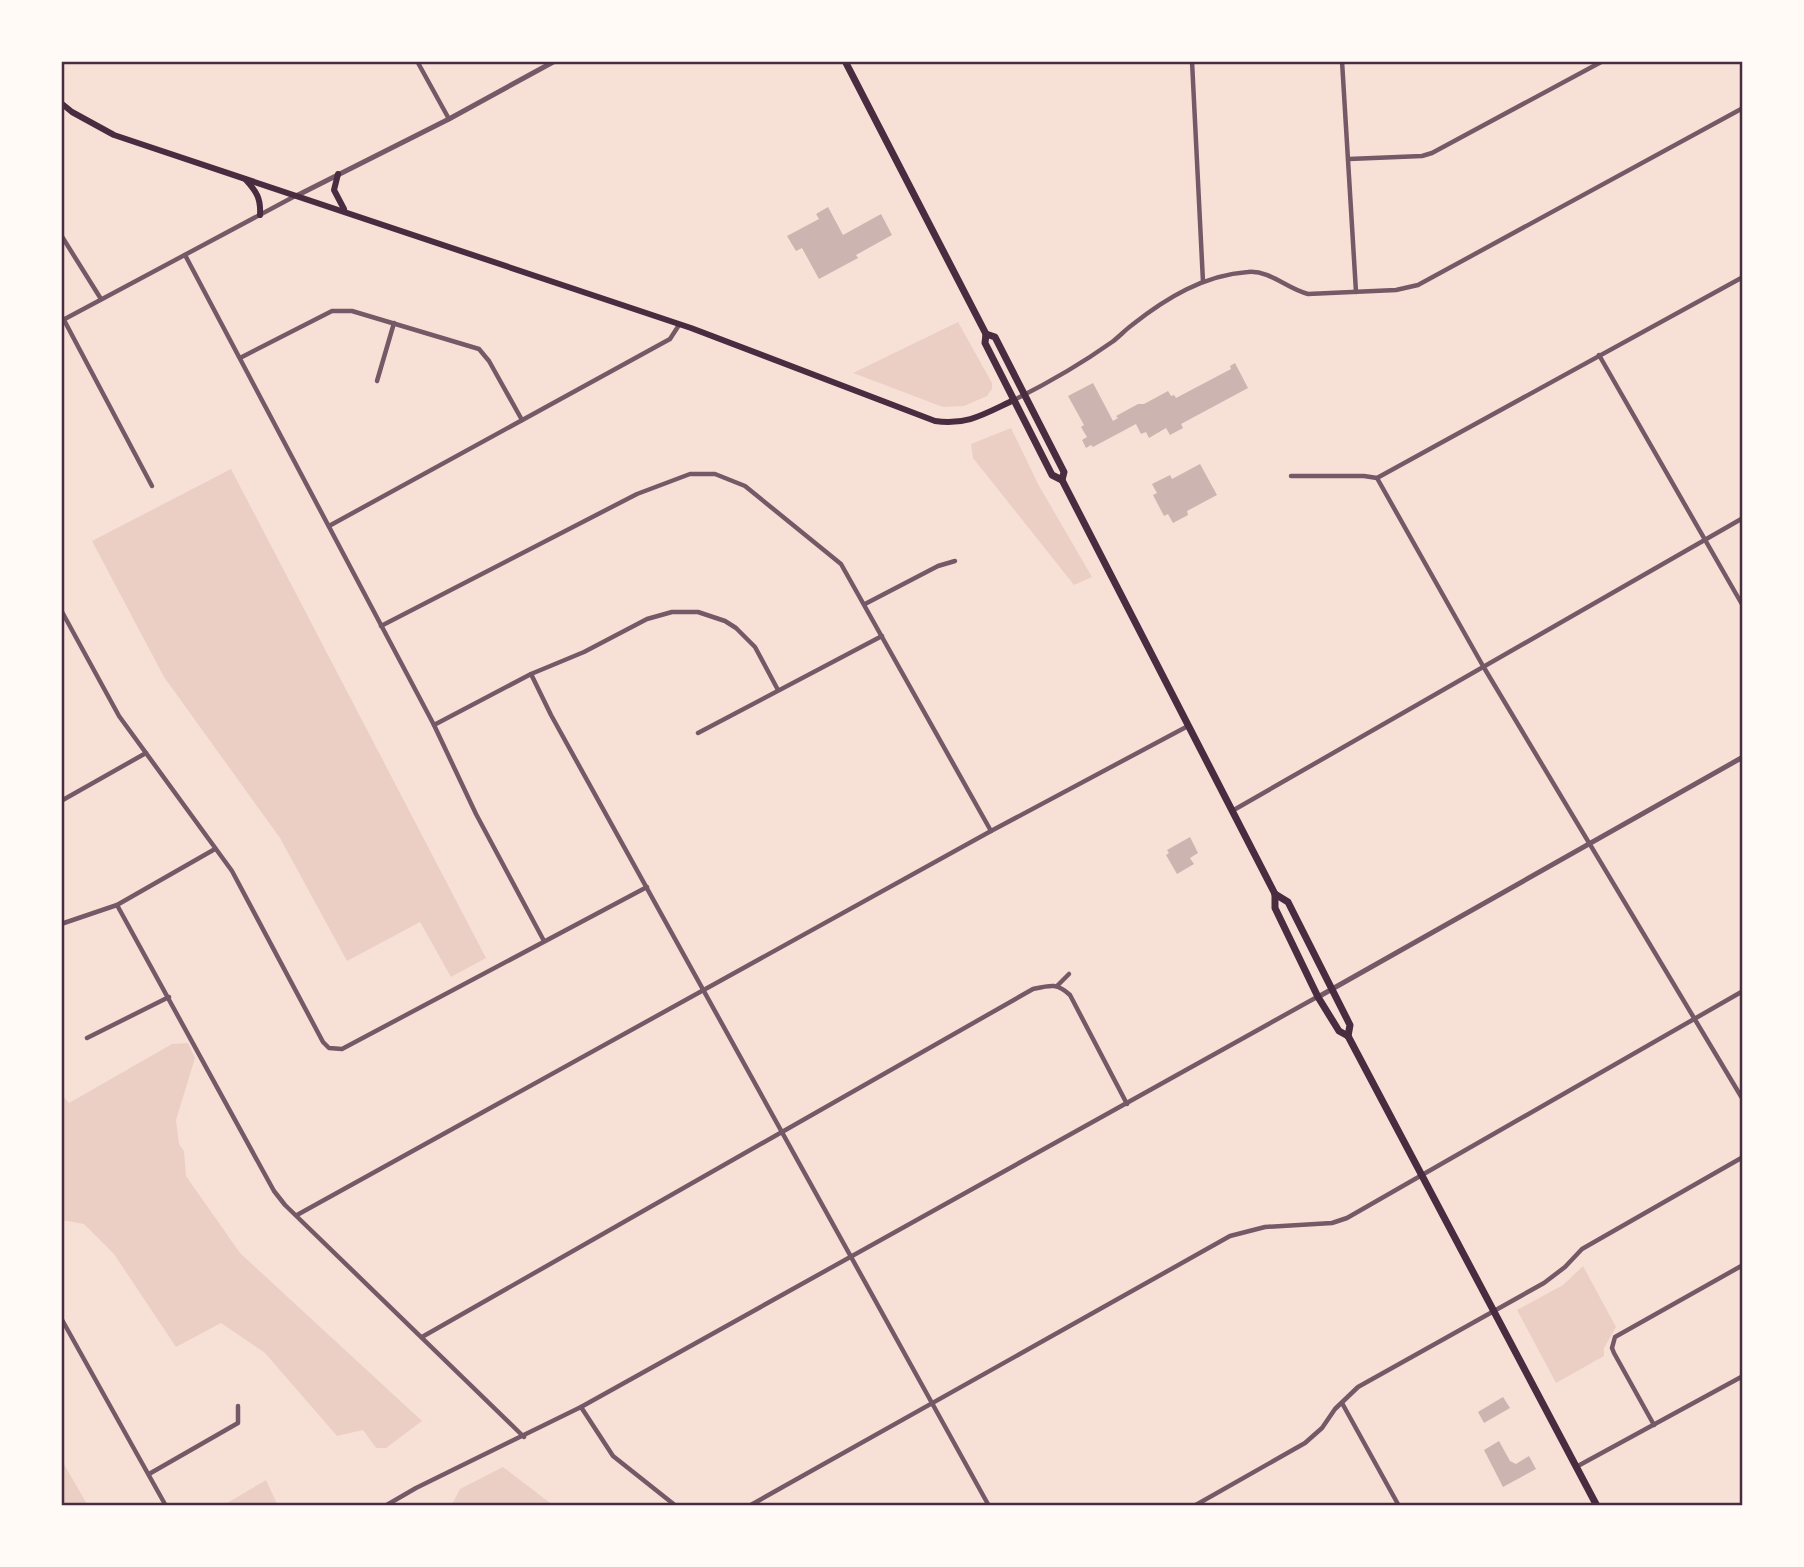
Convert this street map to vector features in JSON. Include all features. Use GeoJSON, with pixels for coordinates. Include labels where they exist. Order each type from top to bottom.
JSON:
{"type":"FeatureCollection","features":[{"type":"Feature","properties":{"kind":"main road"},"geometry":{"type":"LineString","coordinates":[[845,61],[986,334],[985,343],[1052,475],[1062,480],[1275,894],[1275,908],[1318,996],[1339,1031],[1348,1036],[1597,1506]]}},
{"type":"Feature","properties":{"kind":"main road"},"geometry":{"type":"LineString","coordinates":[[61,103],[114,135],[679,325],[935,421],[951,424],[967,421],[1014,400]]}},
{"type":"Feature","properties":{"kind":"main road"},"geometry":{"type":"LineString","coordinates":[[338,174],[334,190],[346,211]]}},
{"type":"Feature","properties":{"kind":"main road"},"geometry":{"type":"LineString","coordinates":[[244,179],[261,201],[260,215]]}},
{"type":"Feature","properties":{"kind":"main road"},"geometry":{"type":"LineString","coordinates":[[986,334],[995,337],[1026,394],[1064,472],[1062,480]]}},
{"type":"Feature","properties":{"kind":"main road"},"geometry":{"type":"LineString","coordinates":[[1275,894],[1288,902],[1333,988],[1350,1025],[1348,1036]]}},
{"type":"Feature","properties":{"kind":"street"},"geometry":{"type":"LineString","coordinates":[[417,61],[449,119]]}},
{"type":"Feature","properties":{"kind":"street"},"geometry":{"type":"LineString","coordinates":[[152,486],[62,320],[555,61]]}},
{"type":"Feature","properties":{"kind":"street"},"geometry":{"type":"LineString","coordinates":[[1192,61],[1203,282]]}},
{"type":"Feature","properties":{"kind":"street"},"geometry":{"type":"LineString","coordinates":[[1342,61],[1356,292]]}},
{"type":"Feature","properties":{"kind":"street"},"geometry":{"type":"LineString","coordinates":[[1349,159],[1422,156],[1432,153],[1603,61]]}},
{"type":"Feature","properties":{"kind":"street"},"geometry":{"type":"LineString","coordinates":[[1014,400],[1097,353],[1158,305],[1203,282],[1250,271],[1269,276],[1308,294],[1396,290],[1418,285],[1743,108]]}},
{"type":"Feature","properties":{"kind":"street"},"geometry":{"type":"LineString","coordinates":[[61,235],[101,299]]}},
{"type":"Feature","properties":{"kind":"street"},"geometry":{"type":"LineString","coordinates":[[185,255],[434,725],[476,814],[544,942]]}},
{"type":"Feature","properties":{"kind":"street"},"geometry":{"type":"LineString","coordinates":[[1291,477],[1377,478],[1743,277]]}},
{"type":"Feature","properties":{"kind":"street"},"geometry":{"type":"LineString","coordinates":[[240,358],[332,311],[352,311],[483,352],[522,420]]}},
{"type":"Feature","properties":{"kind":"street"},"geometry":{"type":"LineString","coordinates":[[377,381],[394,323]]}},
{"type":"Feature","properties":{"kind":"street"},"geometry":{"type":"LineString","coordinates":[[329,526],[670,339],[679,325]]}},
{"type":"Feature","properties":{"kind":"street"},"geometry":{"type":"LineString","coordinates":[[1599,355],[1743,606]]}},
{"type":"Feature","properties":{"kind":"street"},"geometry":{"type":"LineString","coordinates":[[381,626],[637,494],[690,474],[715,474],[745,486],[841,564],[991,831]]}},
{"type":"Feature","properties":{"kind":"street"},"geometry":{"type":"LineString","coordinates":[[1377,478],[1483,666],[1742,1098]]}},
{"type":"Feature","properties":{"kind":"street"},"geometry":{"type":"LineString","coordinates":[[1232,811],[1743,518]]}},
{"type":"Feature","properties":{"kind":"street"},"geometry":{"type":"LineString","coordinates":[[865,604],[938,566],[956,561]]}},
{"type":"Feature","properties":{"kind":"street"},"geometry":{"type":"LineString","coordinates":[[61,610],[119,716],[232,871],[323,1042],[329,1048],[338,1050],[647,887]]}},
{"type":"Feature","properties":{"kind":"street"},"geometry":{"type":"LineString","coordinates":[[434,725],[531,674],[584,652],[659,614],[698,612],[725,621],[746,637],[755,648],[778,690]]}},
{"type":"Feature","properties":{"kind":"street"},"geometry":{"type":"LineString","coordinates":[[61,626],[68,622]]}},
{"type":"Feature","properties":{"kind":"street"},"geometry":{"type":"LineString","coordinates":[[698,733],[882,636]]}},
{"type":"Feature","properties":{"kind":"street"},"geometry":{"type":"LineString","coordinates":[[531,674],[551,715],[989,1506]]}},
{"type":"Feature","properties":{"kind":"street"},"geometry":{"type":"LineString","coordinates":[[297,1215],[991,831],[1188,726]]}},
{"type":"Feature","properties":{"kind":"street"},"geometry":{"type":"LineString","coordinates":[[61,801],[146,753]]}},
{"type":"Feature","properties":{"kind":"street"},"geometry":{"type":"LineString","coordinates":[[384,1506],[582,1407],[1743,757]]}},
{"type":"Feature","properties":{"kind":"street"},"geometry":{"type":"LineString","coordinates":[[61,924],[117,905],[215,849]]}},
{"type":"Feature","properties":{"kind":"street"},"geometry":{"type":"LineString","coordinates":[[117,905],[267,1180],[285,1205],[524,1437]]}},
{"type":"Feature","properties":{"kind":"street"},"geometry":{"type":"LineString","coordinates":[[1057,986],[1069,974]]}},
{"type":"Feature","properties":{"kind":"street"},"geometry":{"type":"LineString","coordinates":[[422,1337],[1033,989],[1057,986],[1070,995],[1127,1104]]}},
{"type":"Feature","properties":{"kind":"street"},"geometry":{"type":"LineString","coordinates":[[749,1506],[1230,1236],[1265,1227],[1332,1223],[1347,1218],[1743,991]]}},
{"type":"Feature","properties":{"kind":"street"},"geometry":{"type":"LineString","coordinates":[[87,1038],[169,997]]}},
{"type":"Feature","properties":{"kind":"street"},"geometry":{"type":"LineString","coordinates":[[1194,1506],[1305,1443],[1359,1387],[1544,1283],[1582,1249],[1743,1157]]}},
{"type":"Feature","properties":{"kind":"street"},"geometry":{"type":"LineString","coordinates":[[1654,1425],[1614,1353],[1612,1348],[1615,1337],[1743,1265]]}},
{"type":"Feature","properties":{"kind":"street"},"geometry":{"type":"LineString","coordinates":[[61,1318],[166,1506]]}},
{"type":"Feature","properties":{"kind":"street"},"geometry":{"type":"LineString","coordinates":[[1576,1467],[1743,1376]]}},
{"type":"Feature","properties":{"kind":"street"},"geometry":{"type":"LineString","coordinates":[[1342,1403],[1399,1506]]}},
{"type":"Feature","properties":{"kind":"street"},"geometry":{"type":"LineString","coordinates":[[149,1474],[238,1423],[238,1406]]}},
{"type":"Feature","properties":{"kind":"street"},"geometry":{"type":"LineString","coordinates":[[582,1407],[613,1456],[676,1506]]}},
{"type":"Feature","properties":{"kind":"shaded area"},"geometry":{"type":"Polygon","coordinates":[[[958,322],[992,383],[992,389],[987,396],[964,406],[943,407],[853,373],[958,322]]]}},
{"type":"Feature","properties":{"kind":"shaded area"},"geometry":{"type":"Polygon","coordinates":[[[1011,428],[1038,484],[1092,577],[1074,585],[973,458],[971,444],[1011,428]]]}},
{"type":"Feature","properties":{"kind":"shaded area"},"geometry":{"type":"Polygon","coordinates":[[[231,469],[486,958],[451,977],[420,922],[347,961],[280,838],[164,677],[92,541],[231,469]]]}},
{"type":"Feature","properties":{"kind":"shaded area"},"geometry":{"type":"Polygon","coordinates":[[[188,1043],[195,1058],[176,1120],[179,1144],[184,1151],[186,1176],[240,1253],[422,1421],[386,1448],[376,1448],[363,1430],[337,1436],[265,1353],[221,1323],[176,1347],[114,1254],[84,1224],[61,1220],[61,1094],[69,1103],[172,1044],[188,1043]]]}},
{"type":"Feature","properties":{"kind":"shaded area"},"geometry":{"type":"Polygon","coordinates":[[[1583,1266],[1616,1327],[1604,1348],[1604,1356],[1556,1383],[1517,1310],[1563,1285],[1583,1266]]]}},
{"type":"Feature","properties":{"kind":"shaded area"},"geometry":{"type":"Polygon","coordinates":[[[61,1459],[88,1506],[61,1506],[61,1459]]]}},
{"type":"Feature","properties":{"kind":"shaded area"},"geometry":{"type":"Polygon","coordinates":[[[503,1467],[554,1506],[451,1506],[460,1489],[503,1467]]]}},
{"type":"Feature","properties":{"kind":"shaded area"},"geometry":{"type":"Polygon","coordinates":[[[266,1480],[278,1506],[222,1506],[266,1480]]]}},
{"type":"Feature","properties":{"kind":"building"},"geometry":{"type":"Polygon","coordinates":[[[828,207],[843,235],[881,214],[892,235],[856,255],[858,258],[819,279],[802,248],[796,251],[787,236],[819,219],[816,214],[828,207]]]}},
{"type":"Feature","properties":{"kind":"building"},"geometry":{"type":"Polygon","coordinates":[[[1235,363],[1248,388],[1181,424],[1183,428],[1170,435],[1166,428],[1149,438],[1146,432],[1141,434],[1136,424],[1093,447],[1091,445],[1086,448],[1082,440],[1087,437],[1081,427],[1084,425],[1068,396],[1093,383],[1113,421],[1118,418],[1116,416],[1138,404],[1144,404],[1168,391],[1176,398],[1231,369],[1230,366],[1235,363]]]}},
{"type":"Feature","properties":{"kind":"building"},"geometry":{"type":"Polygon","coordinates":[[[1200,464],[1217,495],[1187,511],[1188,515],[1173,523],[1168,514],[1164,516],[1153,495],[1157,493],[1152,484],[1170,475],[1172,479],[1200,464]]]}},
{"type":"Feature","properties":{"kind":"building"},"geometry":{"type":"Polygon","coordinates":[[[1190,837],[1198,853],[1190,858],[1194,864],[1177,874],[1166,855],[1169,853],[1167,850],[1190,837]]]}},
{"type":"Feature","properties":{"kind":"building"},"geometry":{"type":"Polygon","coordinates":[[[1503,1397],[1510,1408],[1484,1423],[1478,1412],[1503,1397]]]}},
{"type":"Feature","properties":{"kind":"building"},"geometry":{"type":"Polygon","coordinates":[[[1499,1441],[1510,1461],[1516,1464],[1529,1456],[1536,1469],[1503,1487],[1484,1450],[1499,1441]]]}}]}
